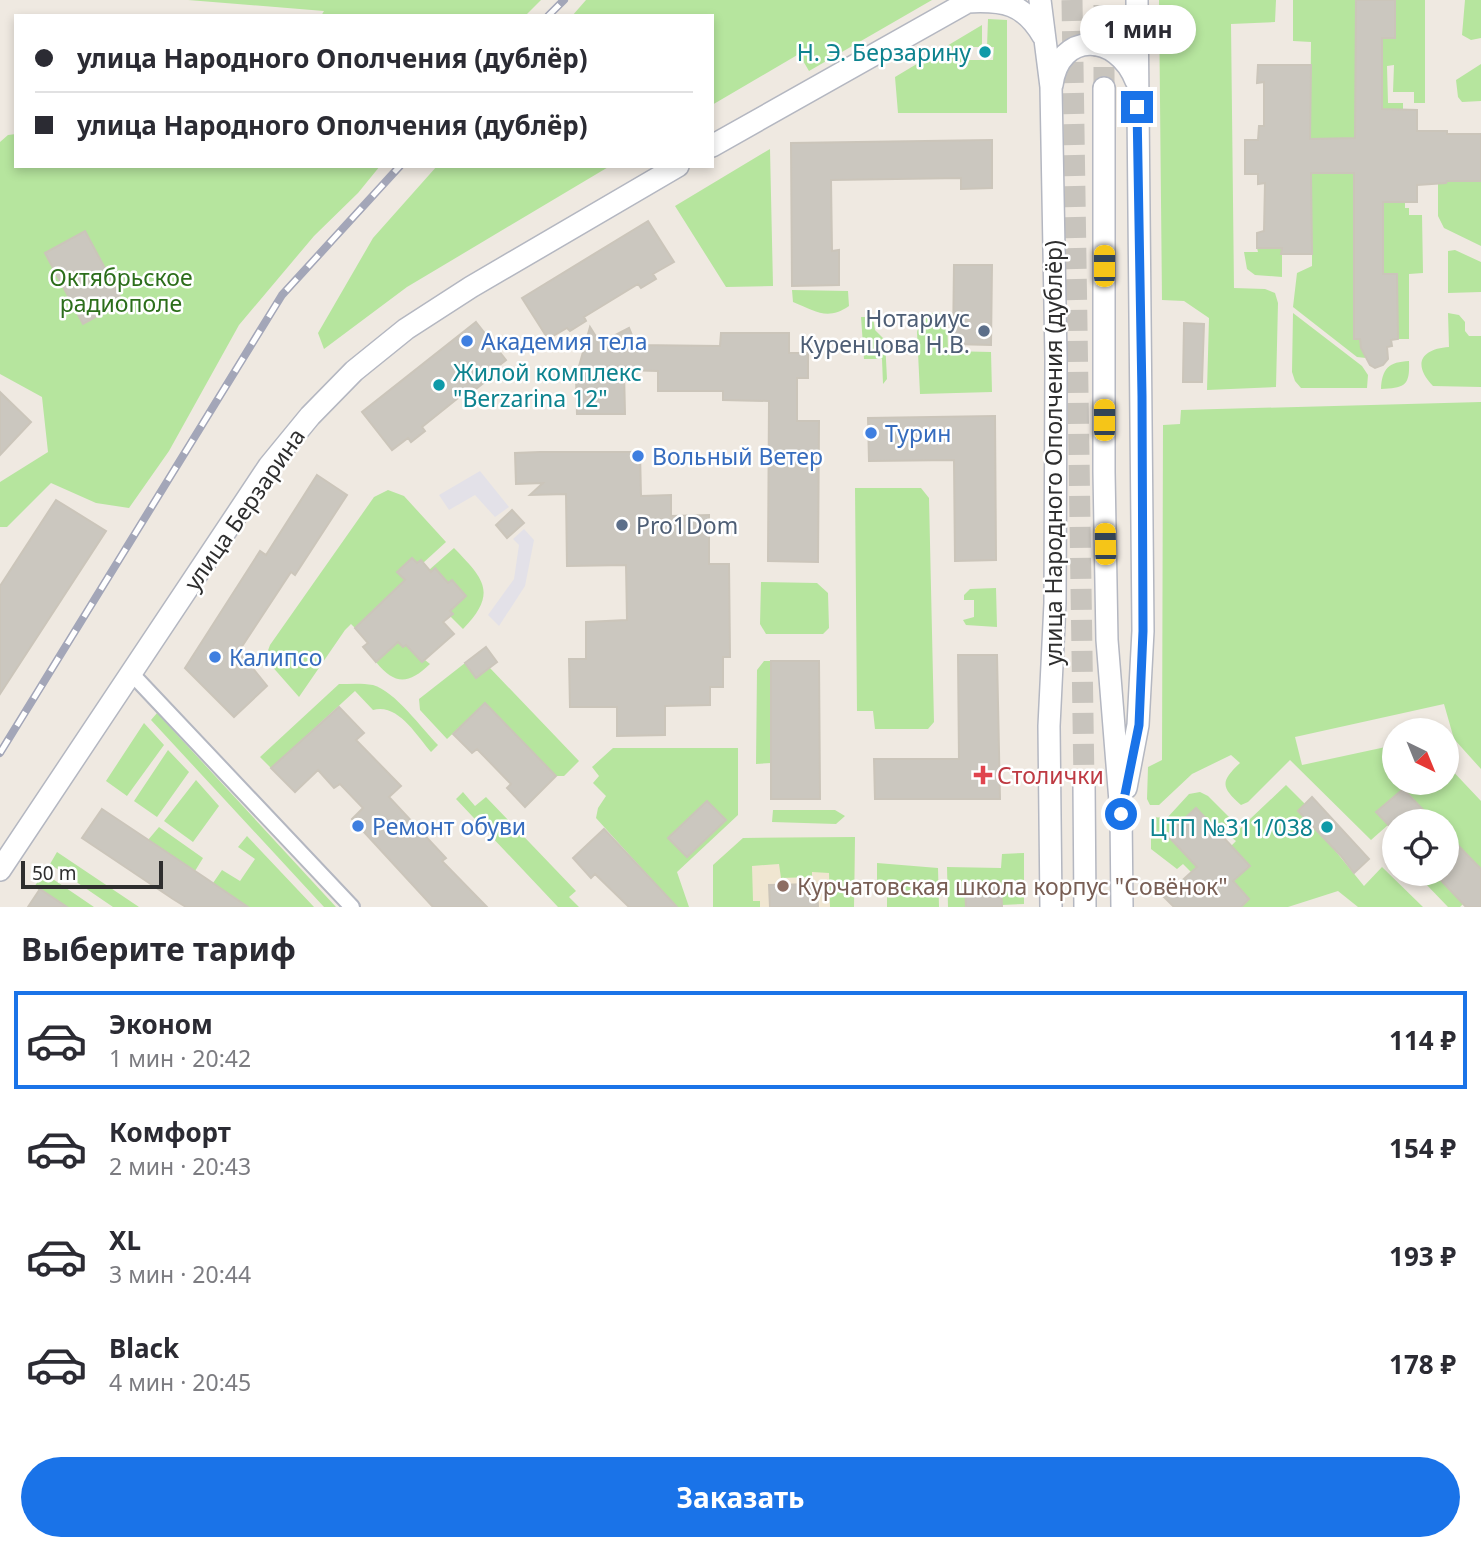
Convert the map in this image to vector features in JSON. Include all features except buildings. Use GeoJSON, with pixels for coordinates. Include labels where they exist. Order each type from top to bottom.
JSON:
{"type":"FeatureCollection","features":[{"type":"Feature","properties":{"kind":"street","name":"улица Народного Ополчения (дублёр)"},"geometry":{"type":"LineString","coordinates":[[1040,0],[1051,87],[1057,444],[1055,603],[1049,726],[1051,907]]}},
{"type":"Feature","properties":{"kind":"street"},"geometry":{"type":"LineString","coordinates":[[1121,814],[1139,725],[1143,631],[1137,0]]}},
{"type":"Feature","properties":{"kind":"street"},"geometry":{"type":"LineString","coordinates":[[714,145],[969,1],[994,2],[1017,8],[1027,14],[1044,38]]}},
{"type":"Feature","properties":{"kind":"street"},"geometry":{"type":"LineString","coordinates":[[1051,87],[1057,64],[1065,56],[1082,46],[1095,44],[1105,45],[1124,58],[1136,80]]}},
{"type":"Feature","properties":{"kind":"street"},"geometry":{"type":"LineString","coordinates":[[1104,88],[1107,627],[1121,814],[1122,907]]}},
{"type":"Feature","properties":{"kind":"street","name":"улица Берзарина"},"geometry":{"type":"LineString","coordinates":[[0,870],[269,466],[310,416],[354,372],[406,330],[471,286],[675,168]]}},
{"type":"Feature","properties":{"kind":"street"},"geometry":{"type":"LineString","coordinates":[[131,674],[352,907]]}},
{"type":"Feature","properties":{"kind":"street"},"geometry":{"type":"LineString","coordinates":[[1084,783],[1085,907]]}},
{"type":"Feature","properties":{"kind":"shaded area"},"geometry":{"type":"Polygon","coordinates":[[[480,471],[509,507],[495,517],[475,495],[449,510],[439,495],[480,471]]]}},
{"type":"Feature","properties":{"kind":"shaded area"},"geometry":{"type":"Polygon","coordinates":[[[524,529],[534,540],[525,586],[499,626],[488,615],[514,579],[519,545],[513,539],[524,529]]]}},
{"type":"Feature","properties":{"kind":"shaded area","name":"Курчатовская школа корпус \"Совёнок\""},"geometry":{"type":"Polygon","coordinates":[[[855,837],[854,907],[713,907],[713,865],[743,838],[855,837]]]}},
{"type":"Feature","properties":{"kind":"green space"},"geometry":{"type":"Polygon","coordinates":[[[188,0],[541,0],[527,14],[322,14],[324,11],[188,0]]]}},
{"type":"Feature","properties":{"kind":"green space"},"geometry":{"type":"Polygon","coordinates":[[[586,0],[932,0],[809,71],[799,54],[714,104],[714,14],[574,14],[586,0]]]}},
{"type":"Feature","properties":{"kind":"green space"},"geometry":{"type":"Polygon","coordinates":[[[1159,0],[1276,0],[1275,22],[1231,24],[1234,288],[1265,289],[1275,293],[1278,303],[1276,387],[1207,390],[1209,318],[1184,301],[1162,300],[1159,0]]]}},
{"type":"Feature","properties":{"kind":"green space"},"geometry":{"type":"Polygon","coordinates":[[[1293,0],[1356,0],[1355,138],[1310,139],[1311,42],[1293,41],[1293,0]]]}},
{"type":"Feature","properties":{"kind":"green space"},"geometry":{"type":"Polygon","coordinates":[[[1395,0],[1425,0],[1425,103],[1414,103],[1414,92],[1393,92],[1394,65],[1387,66],[1388,103],[1403,103],[1403,110],[1382,116],[1382,38],[1395,38],[1395,0]]]}},
{"type":"Feature","properties":{"kind":"green space"},"geometry":{"type":"Polygon","coordinates":[[[1465,0],[1481,0],[1481,38],[1471,40],[1462,35],[1465,0]]]}},
{"type":"Feature","properties":{"kind":"green space"},"geometry":{"type":"Polygon","coordinates":[[[988,19],[1007,20],[1007,113],[898,113],[895,77],[982,25],[982,47],[969,47],[969,60],[993,60],[994,47],[987,47],[988,19]]]}},
{"type":"Feature","properties":{"kind":"green space"},"geometry":{"type":"Polygon","coordinates":[[[1481,64],[1481,101],[1462,102],[1458,97],[1456,80],[1481,64]]]}},
{"type":"Feature","properties":{"kind":"green space","name":"Октябрьское радиополе"},"geometry":{"type":"Polygon","coordinates":[[[14,134],[14,168],[378,168],[358,193],[314,236],[239,325],[169,451],[129,508],[96,503],[51,483],[7,527],[0,527],[0,482],[48,452],[42,397],[0,374],[0,142],[8,135],[14,134]]]}},
{"type":"Feature","properties":{"kind":"green space"},"geometry":{"type":"Polygon","coordinates":[[[770,149],[773,286],[726,287],[675,206],[770,149]]]}},
{"type":"Feature","properties":{"kind":"green space"},"geometry":{"type":"Polygon","coordinates":[[[435,168],[607,168],[407,287],[324,349],[318,333],[373,238],[435,168]]]}},
{"type":"Feature","properties":{"kind":"green space"},"geometry":{"type":"Polygon","coordinates":[[[1312,173],[1354,173],[1354,338],[1360,339],[1361,347],[1366,346],[1366,358],[1357,357],[1293,307],[1297,273],[1312,266],[1312,173]]]}},
{"type":"Feature","properties":{"kind":"green space"},"geometry":{"type":"Polygon","coordinates":[[[1438,177],[1444,183],[1481,181],[1481,246],[1444,228],[1438,216],[1438,177]]]}},
{"type":"Feature","properties":{"kind":"green space"},"geometry":{"type":"Polygon","coordinates":[[[1383,196],[1405,202],[1409,215],[1422,215],[1423,273],[1409,274],[1409,339],[1398,339],[1397,275],[1383,274],[1383,196]]]}},
{"type":"Feature","properties":{"kind":"green space"},"geometry":{"type":"Polygon","coordinates":[[[1257,248],[1282,248],[1282,277],[1255,275],[1247,269],[1244,252],[1258,252],[1257,248]]]}},
{"type":"Feature","properties":{"kind":"green space"},"geometry":{"type":"Polygon","coordinates":[[[1455,250],[1481,262],[1481,292],[1448,293],[1448,251],[1455,250]]]}},
{"type":"Feature","properties":{"kind":"green space"},"geometry":{"type":"Polygon","coordinates":[[[792,290],[848,291],[849,306],[834,313],[821,313],[793,302],[792,290]]]}},
{"type":"Feature","properties":{"kind":"green space"},"geometry":{"type":"Polygon","coordinates":[[[922,313],[947,313],[948,351],[991,352],[992,392],[920,394],[917,332],[922,313]]]}},
{"type":"Feature","properties":{"kind":"green space"},"geometry":{"type":"Polygon","coordinates":[[[1293,313],[1362,366],[1368,375],[1367,388],[1301,388],[1292,372],[1293,313]]]}},
{"type":"Feature","properties":{"kind":"green space"},"geometry":{"type":"Polygon","coordinates":[[[1448,313],[1459,315],[1465,322],[1465,331],[1469,336],[1481,336],[1481,387],[1433,386],[1423,371],[1421,365],[1426,354],[1449,347],[1448,313]]]}},
{"type":"Feature","properties":{"kind":"green space"},"geometry":{"type":"Polygon","coordinates":[[[861,317],[873,317],[875,330],[885,340],[887,379],[883,384],[882,359],[864,359],[861,317]]]}},
{"type":"Feature","properties":{"kind":"green space"},"geometry":{"type":"Polygon","coordinates":[[[1409,361],[1407,381],[1404,384],[1396,388],[1381,389],[1383,376],[1388,368],[1396,363],[1409,361]]]}},
{"type":"Feature","properties":{"kind":"green space"},"geometry":{"type":"Polygon","coordinates":[[[1481,402],[1481,769],[1460,746],[1460,718],[1448,718],[1444,704],[1295,737],[1302,765],[1382,748],[1382,795],[1397,795],[1376,812],[1382,818],[1382,830],[1371,840],[1290,760],[1248,802],[1241,805],[1230,794],[1226,784],[1229,775],[1240,763],[1231,755],[1192,774],[1159,805],[1150,805],[1147,799],[1148,767],[1162,760],[1163,425],[1180,424],[1181,410],[1481,402]]]}},
{"type":"Feature","properties":{"kind":"green space"},"geometry":{"type":"Polygon","coordinates":[[[855,488],[921,488],[929,498],[934,722],[928,729],[875,729],[873,711],[857,711],[855,488]]]}},
{"type":"Feature","properties":{"kind":"green space"},"geometry":{"type":"Polygon","coordinates":[[[388,490],[404,496],[446,542],[423,563],[417,563],[412,558],[398,571],[409,584],[396,596],[392,592],[384,600],[387,604],[370,614],[355,628],[351,624],[345,630],[299,697],[270,664],[266,656],[270,645],[374,497],[388,490]]]}},
{"type":"Feature","properties":{"kind":"green space"},"geometry":{"type":"Polygon","coordinates":[[[454,548],[473,569],[483,587],[481,606],[463,629],[450,616],[453,614],[450,611],[466,596],[452,580],[448,583],[435,569],[431,572],[429,570],[454,548]]]}},
{"type":"Feature","properties":{"kind":"green space"},"geometry":{"type":"Polygon","coordinates":[[[761,582],[817,583],[828,593],[829,628],[823,634],[766,634],[760,624],[761,582]]]}},
{"type":"Feature","properties":{"kind":"green space"},"geometry":{"type":"Polygon","coordinates":[[[996,588],[997,627],[966,625],[963,620],[974,617],[974,600],[964,600],[964,595],[970,589],[996,588]]]}},
{"type":"Feature","properties":{"kind":"green space"},"geometry":{"type":"Polygon","coordinates":[[[394,637],[422,662],[425,660],[430,664],[408,679],[402,680],[389,675],[376,662],[385,654],[381,649],[394,637]]]}},
{"type":"Feature","properties":{"kind":"green space"},"geometry":{"type":"Polygon","coordinates":[[[764,661],[771,661],[771,763],[756,764],[757,670],[764,661]]]}},
{"type":"Feature","properties":{"kind":"green space"},"geometry":{"type":"Polygon","coordinates":[[[465,663],[476,677],[489,667],[579,761],[564,776],[556,776],[485,703],[447,739],[420,710],[419,699],[465,663]]]}},
{"type":"Feature","properties":{"kind":"green space"},"geometry":{"type":"Polygon","coordinates":[[[339,684],[369,684],[381,689],[399,702],[438,745],[431,752],[406,722],[390,711],[373,710],[355,691],[271,768],[260,757],[339,684]]]}},
{"type":"Feature","properties":{"kind":"green space"},"geometry":{"type":"Polygon","coordinates":[[[157,713],[336,907],[324,907],[151,720],[157,713]]]}},
{"type":"Feature","properties":{"kind":"green space"},"geometry":{"type":"Polygon","coordinates":[[[144,723],[164,745],[127,796],[106,781],[144,723]]]}},
{"type":"Feature","properties":{"kind":"green space"},"geometry":{"type":"Polygon","coordinates":[[[613,748],[738,748],[738,815],[677,872],[689,907],[670,907],[673,903],[596,818],[598,808],[606,796],[593,783],[599,776],[592,767],[613,748]]]}},
{"type":"Feature","properties":{"kind":"green space"},"geometry":{"type":"Polygon","coordinates":[[[168,750],[189,772],[157,817],[134,801],[168,750]]]}},
{"type":"Feature","properties":{"kind":"green space"},"geometry":{"type":"Polygon","coordinates":[[[1460,779],[1481,801],[1481,869],[1459,846],[1459,809],[1423,809],[1410,795],[1459,795],[1460,779]]]}},
{"type":"Feature","properties":{"kind":"green space"},"geometry":{"type":"Polygon","coordinates":[[[196,780],[219,806],[193,842],[164,821],[196,780]]]}},
{"type":"Feature","properties":{"kind":"green space"},"geometry":{"type":"Polygon","coordinates":[[[1286,785],[1305,804],[1298,811],[1364,886],[1382,867],[1382,886],[1401,886],[1423,907],[1358,907],[1338,891],[1288,907],[1241,907],[1249,899],[1233,881],[1231,846],[1236,841],[1231,837],[1286,785]]]}},
{"type":"Feature","properties":{"kind":"green space"},"geometry":{"type":"Polygon","coordinates":[[[463,792],[475,806],[486,797],[576,891],[569,897],[579,907],[558,907],[456,799],[463,792]]]}},
{"type":"Feature","properties":{"kind":"green space"},"geometry":{"type":"Polygon","coordinates":[[[1200,792],[1208,796],[1233,821],[1227,826],[1222,822],[1215,829],[1168,835],[1197,867],[1191,872],[1183,864],[1177,869],[1151,849],[1151,817],[1167,818],[1189,794],[1200,792]]]}},
{"type":"Feature","properties":{"kind":"green space"},"geometry":{"type":"Polygon","coordinates":[[[773,810],[835,810],[845,816],[836,824],[772,822],[773,810]]]}},
{"type":"Feature","properties":{"kind":"green space"},"geometry":{"type":"Polygon","coordinates":[[[159,827],[203,858],[195,871],[148,840],[159,827]]]}},
{"type":"Feature","properties":{"kind":"green space"},"geometry":{"type":"Polygon","coordinates":[[[247,836],[314,907],[248,907],[213,883],[222,870],[240,881],[255,859],[238,847],[247,836]]]}},
{"type":"Feature","properties":{"kind":"green space","name":"Курчатовская школа корпус \"Совёнок\""},"geometry":{"type":"Polygon","coordinates":[[[855,837],[854,907],[830,907],[829,873],[812,872],[812,877],[781,878],[779,864],[752,866],[753,901],[760,901],[760,907],[713,907],[713,865],[743,838],[855,837]]]}},
{"type":"Feature","properties":{"kind":"green space"},"geometry":{"type":"Polygon","coordinates":[[[57,852],[139,907],[113,907],[50,864],[57,852]]]}},
{"type":"Feature","properties":{"kind":"green space"},"geometry":{"type":"Polygon","coordinates":[[[1024,853],[1024,904],[1002,905],[1001,885],[966,885],[966,907],[948,907],[947,867],[1001,868],[1002,854],[1024,853]]]}},
{"type":"Feature","properties":{"kind":"green space"},"geometry":{"type":"Polygon","coordinates":[[[877,863],[938,868],[939,907],[887,907],[887,886],[877,885],[877,863]]]}},
{"type":"Feature","properties":{"kind":"green space"},"geometry":{"type":"Polygon","coordinates":[[[44,873],[94,907],[67,907],[34,887],[44,873]]]}},
{"type":"Feature","properties":{"kind":"green space"},"geometry":{"type":"Polygon","coordinates":[[[1428,886],[1446,886],[1463,904],[1460,907],[1448,907],[1428,886]]]}},
{"type":"Feature","properties":{"kind":"tunnel"},"geometry":{"type":"LineString","coordinates":[[1072,0],[1084,783]]}},
{"type":"Feature","properties":{"kind":"tunnel"},"geometry":{"type":"LineString","coordinates":[[1104,0],[1104,88]]}},
{"type":"Feature","properties":{"kind":"railway"},"geometry":{"type":"LineString","coordinates":[[550,14],[564,0]]}},
{"type":"Feature","properties":{"kind":"railway"},"geometry":{"type":"LineString","coordinates":[[0,753],[282,295],[398,168]]}},
{"type":"Feature","properties":{"kind":"place","name":"Н. Э. Берзарину"},"geometry":{"type":"Point","coordinates":[985,52]}},
{"type":"Feature","properties":{"kind":"place","name":"Нотариус Куренцова Н.В."},"geometry":{"type":"Point","coordinates":[984,331]}},
{"type":"Feature","properties":{"kind":"place","name":"Академия тела"},"geometry":{"type":"Point","coordinates":[467,341]}},
{"type":"Feature","properties":{"kind":"place","name":"Жилой комплекс \"Berzarina 12\""},"geometry":{"type":"Point","coordinates":[439,385]}},
{"type":"Feature","properties":{"kind":"place","name":"Турин"},"geometry":{"type":"Point","coordinates":[871,433]}},
{"type":"Feature","properties":{"kind":"place","name":"Вольный Ветер"},"geometry":{"type":"Point","coordinates":[638,456]}},
{"type":"Feature","properties":{"kind":"place","name":"Pro1Dom"},"geometry":{"type":"Point","coordinates":[622,525]}},
{"type":"Feature","properties":{"kind":"place","name":"Калипсо"},"geometry":{"type":"Point","coordinates":[215,657]}},
{"type":"Feature","properties":{"kind":"place","name":"Столички"},"geometry":{"type":"Point","coordinates":[983,775]}},
{"type":"Feature","properties":{"kind":"place","name":"Ремонт обуви"},"geometry":{"type":"Point","coordinates":[358,826]}},
{"type":"Feature","properties":{"kind":"place","name":"ЦТП №311/038"},"geometry":{"type":"Point","coordinates":[1327,827]}},
{"type":"Feature","properties":{"kind":"place","name":"Курчатовская школа корпус \"Совёнок\""},"geometry":{"type":"Point","coordinates":[783,886]}},
{"type":"Feature","properties":{"kind":"route"},"geometry":{"type":"LineString","coordinates":[[1121,814],[1139,725],[1143,631],[1137,107]]}}]}
